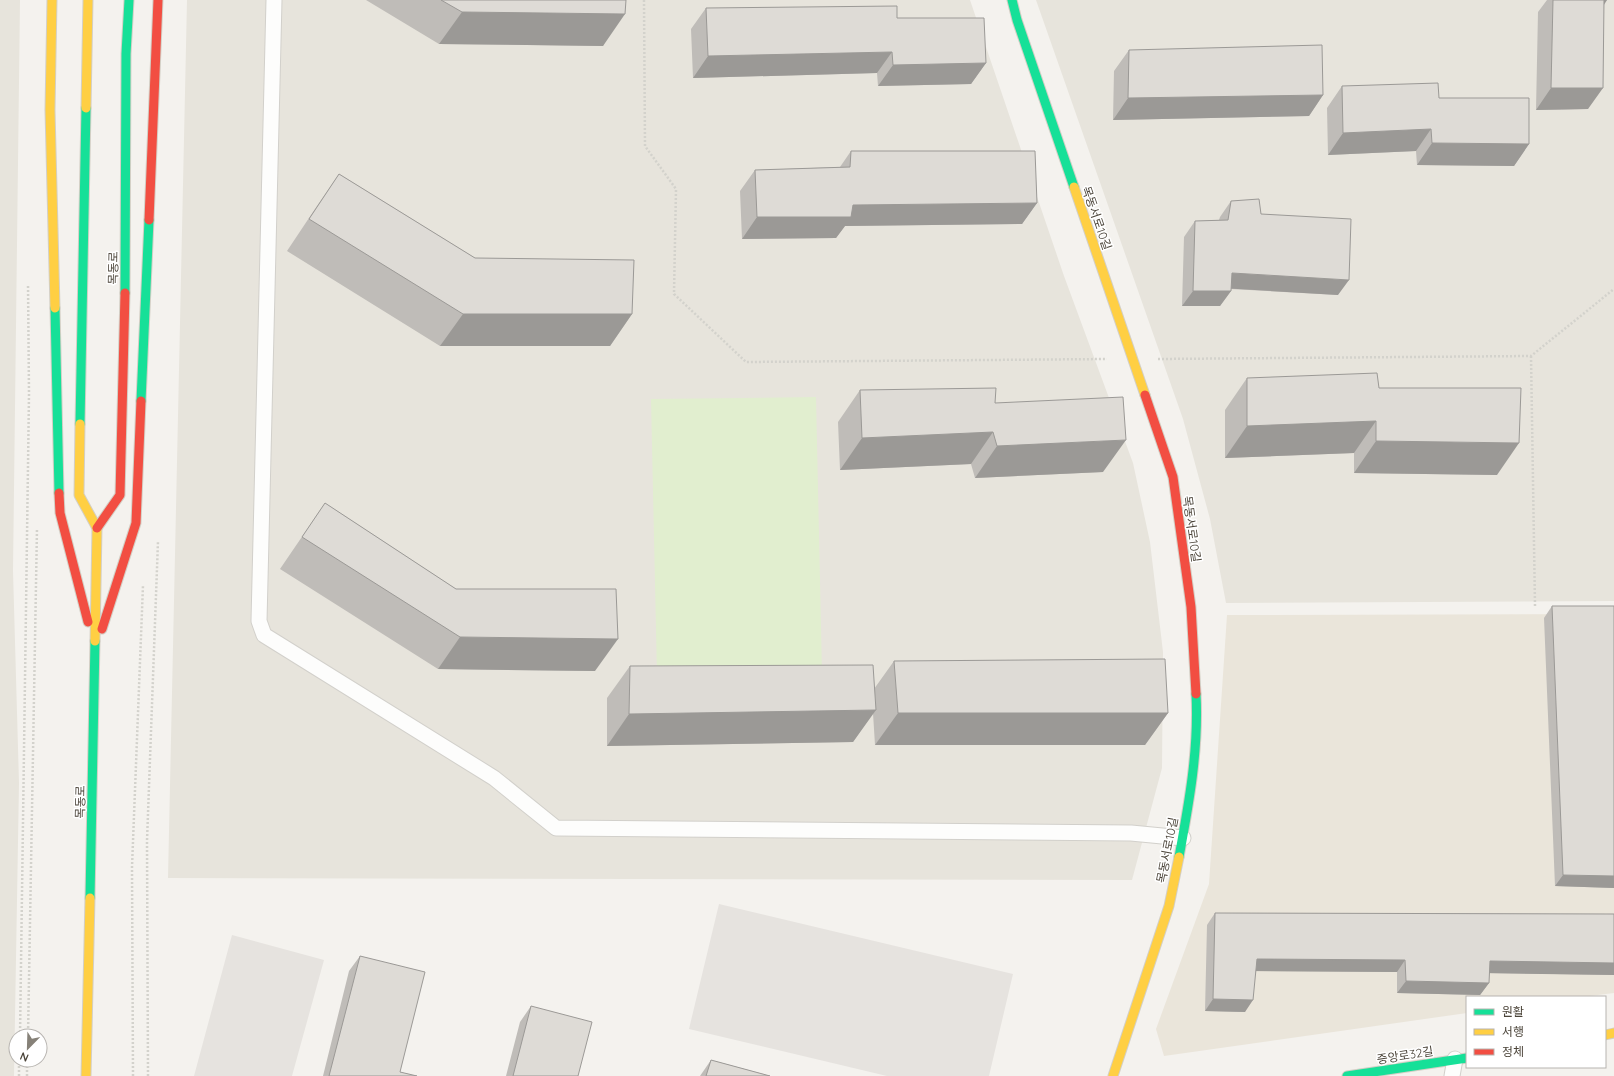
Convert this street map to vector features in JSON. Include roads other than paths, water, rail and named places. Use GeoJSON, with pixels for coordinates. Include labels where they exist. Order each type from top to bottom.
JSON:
{"type":"FeatureCollection","features":[{"type":"Feature","properties":{"kind":"main road"},"geometry":{"type":"LineString","coordinates":[[52,0],[50,110],[60,513],[95,651]]}},
{"type":"Feature","properties":{"kind":"main road","name":"목동로"},"geometry":{"type":"LineString","coordinates":[[86,1076],[97,528],[79,495],[88,0]]}},
{"type":"Feature","properties":{"kind":"main road","name":"목동로"},"geometry":{"type":"LineString","coordinates":[[97,528],[120,495],[126,256],[126,54],[129,0]]}},
{"type":"Feature","properties":{"kind":"main road"},"geometry":{"type":"LineString","coordinates":[[95,651],[136,523],[158,0]]}},
{"type":"Feature","properties":{"kind":"main road","name":"목동서로10길"},"geometry":{"type":"LineString","coordinates":[[1012,0],[1017,20],[1173,477],[1191,607],[1197,710],[1192,787],[1169,906],[1112,1076]]}},
{"type":"Feature","properties":{"kind":"main road","name":"중앙로32길"},"geometry":{"type":"LineString","coordinates":[[1347,1076],[1461,1058]]}},
{"type":"Feature","properties":{"kind":"lane"},"geometry":{"type":"LineString","coordinates":[[274,0],[259,621],[264,636],[494,778],[556,828],[1131,833],[1183,838]]}},
{"type":"Feature","properties":{"kind":"lane"},"geometry":{"type":"LineString","coordinates":[[1452,1076],[1461,1058]]}}]}
